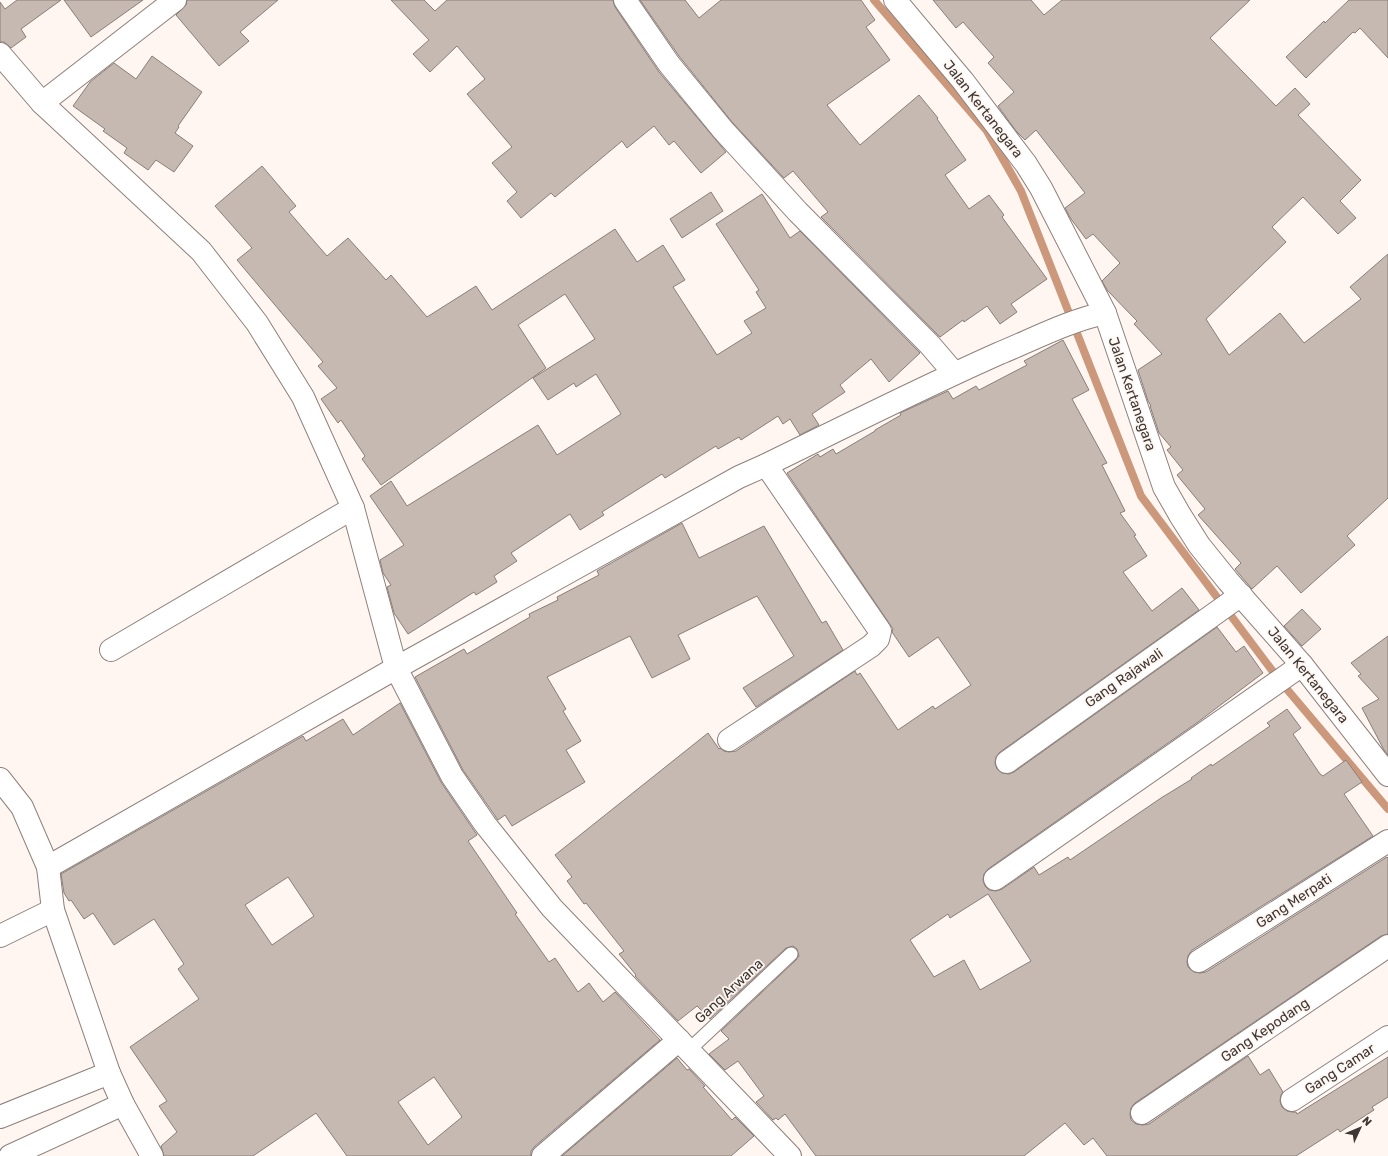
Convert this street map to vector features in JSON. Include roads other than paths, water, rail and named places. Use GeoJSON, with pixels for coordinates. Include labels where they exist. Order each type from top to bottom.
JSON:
{"type":"FeatureCollection","features":[{"type":"Feature","properties":{"kind":"street"},"geometry":{"type":"LineString","coordinates":[[42,104],[175,0]]}},
{"type":"Feature","properties":{"kind":"street"},"geometry":{"type":"LineString","coordinates":[[625,0],[669,64],[723,130],[798,212],[930,345],[954,373]]}},
{"type":"Feature","properties":{"kind":"street","name":"Jalan Kertanegara"},"geometry":{"type":"LineString","coordinates":[[895,0],[963,81],[1026,164],[1050,206],[1098,315],[1164,487],[1199,545],[1238,597],[1297,669],[1388,775]]}},
{"type":"Feature","properties":{"kind":"street"},"geometry":{"type":"LineString","coordinates":[[0,54],[42,104],[201,251],[257,323],[303,397],[353,508],[396,668],[452,776],[486,824],[552,908],[790,1156]]}},
{"type":"Feature","properties":{"kind":"street"},"geometry":{"type":"LineString","coordinates":[[48,867],[396,668],[739,478],[954,373],[1066,325],[1098,315]]}},
{"type":"Feature","properties":{"kind":"street"},"geometry":{"type":"LineString","coordinates":[[729,740],[871,646],[878,639],[880,631],[766,465]]}},
{"type":"Feature","properties":{"kind":"street"},"geometry":{"type":"LineString","coordinates":[[111,650],[353,508]]}},
{"type":"Feature","properties":{"kind":"street","name":"Gang Rajawali"},"geometry":{"type":"LineString","coordinates":[[1007,762],[1238,597]]}},
{"type":"Feature","properties":{"kind":"street"},"geometry":{"type":"LineString","coordinates":[[995,879],[1297,669]]}},
{"type":"Feature","properties":{"kind":"street"},"geometry":{"type":"LineString","coordinates":[[0,779],[22,807],[48,867],[53,910],[109,1073],[123,1104],[152,1156]]}},
{"type":"Feature","properties":{"kind":"street","name":"Gang Merpati"},"geometry":{"type":"LineString","coordinates":[[1199,961],[1388,841]]}},
{"type":"Feature","properties":{"kind":"street"},"geometry":{"type":"LineString","coordinates":[[0,936],[53,910]]}},
{"type":"Feature","properties":{"kind":"street","name":"Gang Kepodang"},"geometry":{"type":"LineString","coordinates":[[1142,1113],[1388,946]]}},
{"type":"Feature","properties":{"kind":"street","name":"Gang Camar"},"geometry":{"type":"LineString","coordinates":[[1292,1100],[1388,1037]]}},
{"type":"Feature","properties":{"kind":"street"},"geometry":{"type":"LineString","coordinates":[[543,1156],[684,1045]]}},
{"type":"Feature","properties":{"kind":"street"},"geometry":{"type":"LineString","coordinates":[[0,1117],[109,1073]]}},
{"type":"Feature","properties":{"kind":"street"},"geometry":{"type":"LineString","coordinates":[[10,1156],[123,1104]]}},
{"type":"Feature","properties":{"kind":"lane","name":"Gang Arwana"},"geometry":{"type":"LineString","coordinates":[[684,1045],[791,954]]}},
{"type":"Feature","properties":{"kind":"waterway"},"geometry":{"type":"LineString","coordinates":[[874,0],[987,131],[1021,191],[1141,496],[1280,681],[1388,809]]}}]}
